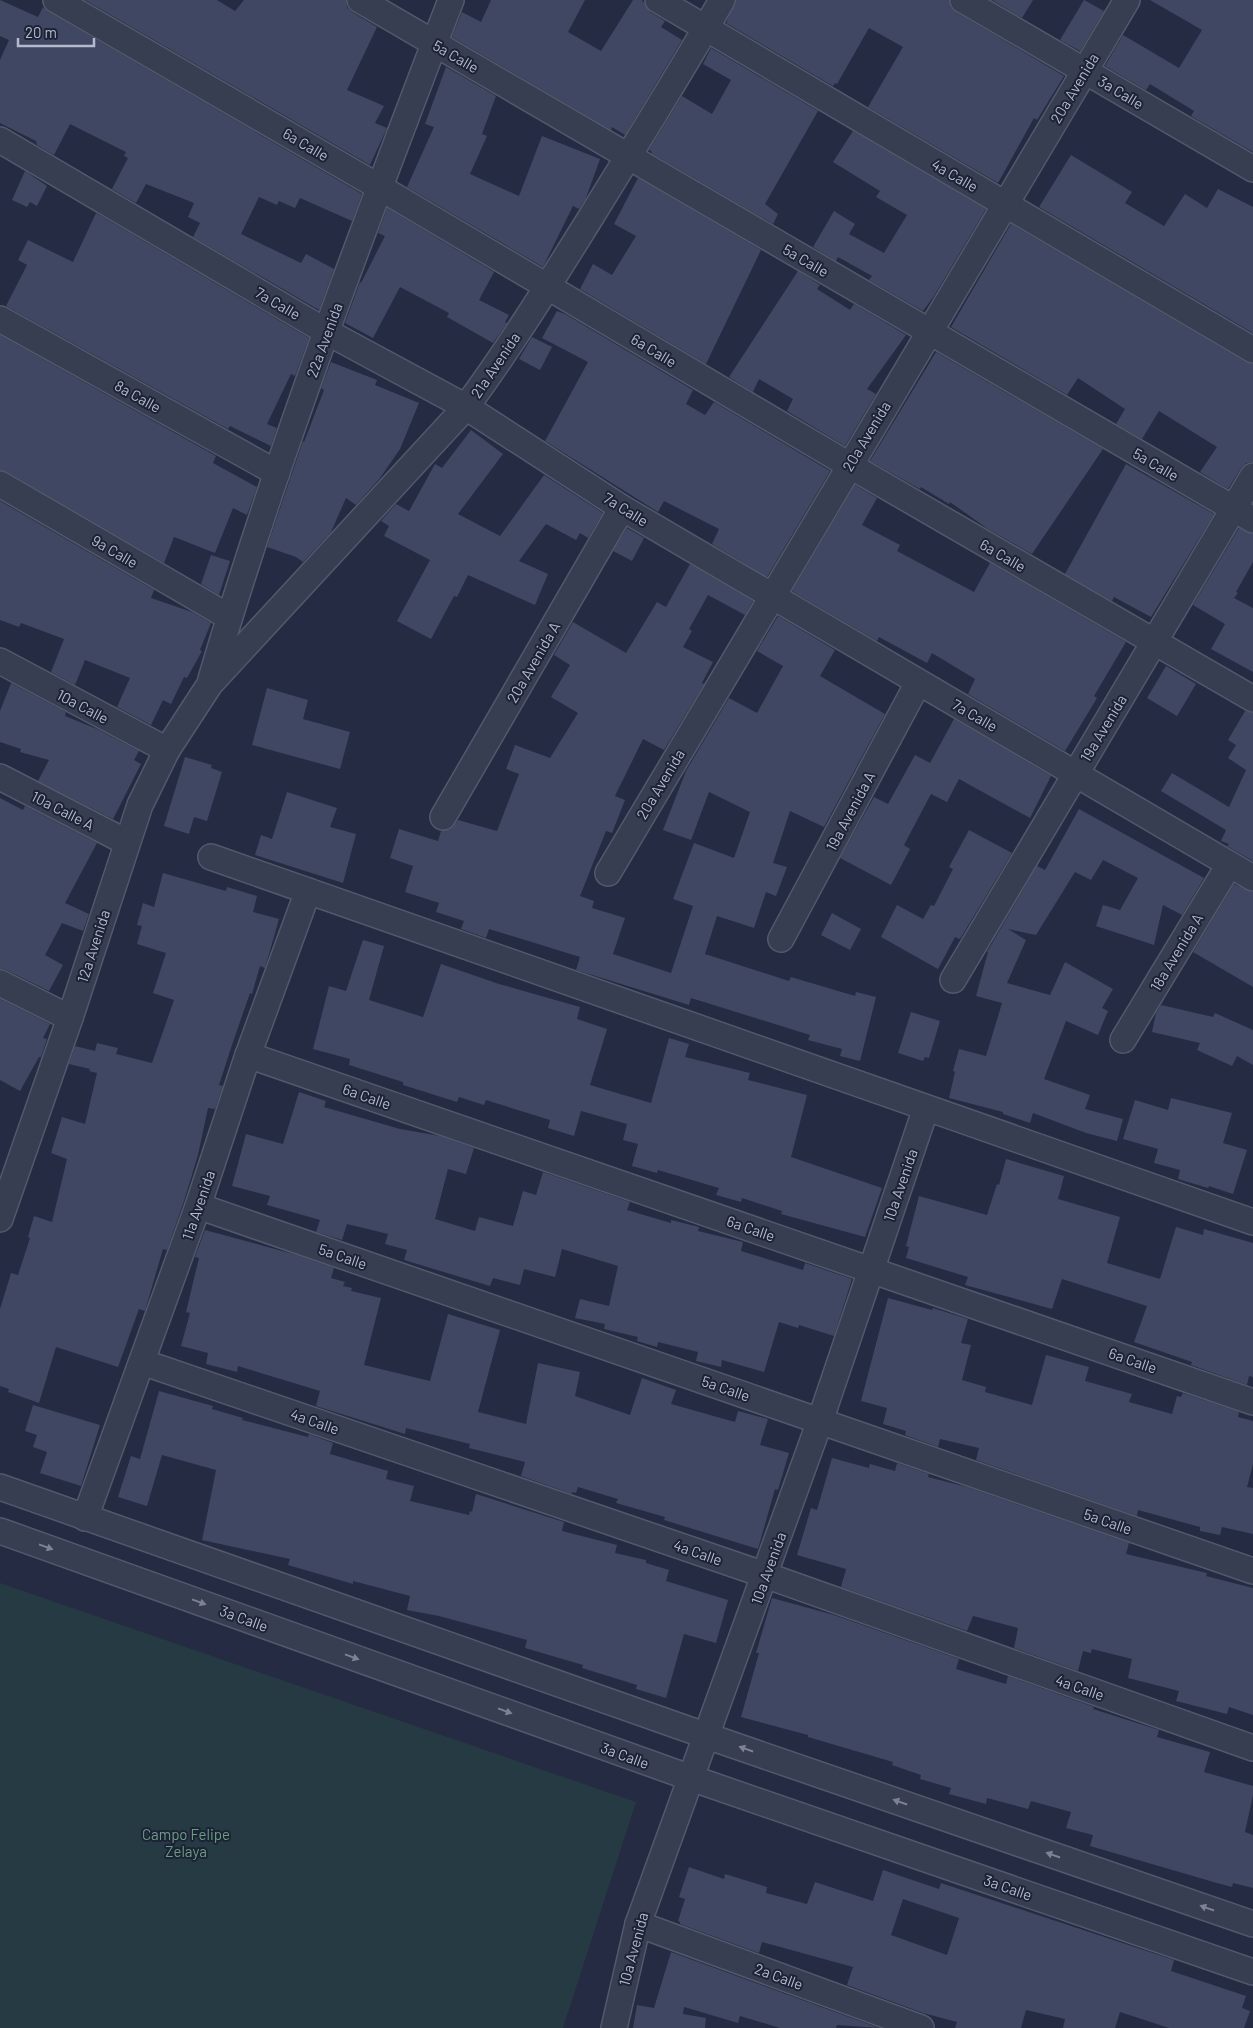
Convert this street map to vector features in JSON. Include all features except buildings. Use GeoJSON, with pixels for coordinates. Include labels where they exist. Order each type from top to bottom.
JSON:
{"type":"FeatureCollection","features":[{"type":"Feature","properties":{"kind":"street","name":"6a Calle"},"geometry":{"type":"LineString","coordinates":[[56,0],[379,187],[849,465],[1253,700]]}},
{"type":"Feature","properties":{"kind":"street","name":"5a Calle"},"geometry":{"type":"LineString","coordinates":[[360,0],[1243,514]]}},
{"type":"Feature","properties":{"kind":"street","name":"22a Avenida"},"geometry":{"type":"LineString","coordinates":[[210,684],[229,617],[277,473],[379,187],[450,0]]}},
{"type":"Feature","properties":{"kind":"street","name":"4a Calle"},"geometry":{"type":"LineString","coordinates":[[658,0],[1253,350]]}},
{"type":"Feature","properties":{"kind":"street","name":"21a Avenida"},"geometry":{"type":"LineString","coordinates":[[210,684],[466,407],[488,378],[548,287],[722,0]]}},
{"type":"Feature","properties":{"kind":"street","name":"3a Calle"},"geometry":{"type":"LineString","coordinates":[[963,0],[1253,169]]}},
{"type":"Feature","properties":{"kind":"street","name":"20a Avenida"},"geometry":{"type":"LineString","coordinates":[[608,873],[771,595],[1127,0]]}},
{"type":"Feature","properties":{"kind":"street","name":"7a Calle"},"geometry":{"type":"LineString","coordinates":[[0,140],[327,332],[466,407],[622,508],[1253,878]]}},
{"type":"Feature","properties":{"kind":"street","name":"8a Calle"},"geometry":{"type":"LineString","coordinates":[[0,319],[277,473]]}},
{"type":"Feature","properties":{"kind":"street","name":"19a Avenida"},"geometry":{"type":"LineString","coordinates":[[953,980],[1153,643],[1243,514],[1253,476]]}},
{"type":"Feature","properties":{"kind":"street","name":"9a Calle"},"geometry":{"type":"LineString","coordinates":[[0,484],[229,617]]}},
{"type":"Feature","properties":{"kind":"street","name":"20a Avenida A"},"geometry":{"type":"LineString","coordinates":[[443,817],[622,508]]}},
{"type":"Feature","properties":{"kind":"street","name":"10a Calle"},"geometry":{"type":"LineString","coordinates":[[0,661],[167,750]]}},
{"type":"Feature","properties":{"kind":"street","name":"19a Avenida A"},"geometry":{"type":"LineString","coordinates":[[781,939],[918,683]]}},
{"type":"Feature","properties":{"kind":"street","name":"12a Avenida"},"geometry":{"type":"LineString","coordinates":[[0,1218],[7,1173],[70,1018],[126,842],[140,805],[167,750],[210,684]]}},
{"type":"Feature","properties":{"kind":"street","name":"10a Calle A"},"geometry":{"type":"LineString","coordinates":[[0,777],[126,842]]}},
{"type":"Feature","properties":{"kind":"street"},"geometry":{"type":"LineString","coordinates":[[211,857],[1253,1222]]}},
{"type":"Feature","properties":{"kind":"street","name":"18a Avenida A"},"geometry":{"type":"LineString","coordinates":[[1124,1040],[1229,865]]}},
{"type":"Feature","properties":{"kind":"street","name":"11a Avenida"},"geometry":{"type":"LineString","coordinates":[[85,1518],[198,1206],[248,1055],[308,891]]}},
{"type":"Feature","properties":{"kind":"street"},"geometry":{"type":"LineString","coordinates":[[0,983],[70,1018]]}},
{"type":"Feature","properties":{"kind":"street","name":"6a Calle"},"geometry":{"type":"LineString","coordinates":[[248,1055],[1253,1402]]}},
{"type":"Feature","properties":{"kind":"street","name":"10a Avenida"},"geometry":{"type":"LineString","coordinates":[[614,2028],[638,1924],[820,1421],[926,1108]]}},
{"type":"Feature","properties":{"kind":"street","name":"5a Calle"},"geometry":{"type":"LineString","coordinates":[[198,1206],[1253,1571]]}},
{"type":"Feature","properties":{"kind":"street","name":"4a Calle"},"geometry":{"type":"LineString","coordinates":[[142,1362],[765,1575],[1253,1748]]}},
{"type":"Feature","properties":{"kind":"street"},"geometry":{"type":"LineString","coordinates":[[0,1487],[707,1736],[1253,1924]]}},
{"type":"Feature","properties":{"kind":"street","name":"3a Calle"},"geometry":{"type":"LineString","coordinates":[[0,1531],[691,1778],[1253,1972]]}},
{"type":"Feature","properties":{"kind":"street","name":"2a Calle"},"geometry":{"type":"LineString","coordinates":[[638,1924],[921,2028]]}},
{"type":"Feature","properties":{"kind":"green space","name":"Campo Felipe Zelaya"},"geometry":{"type":"Polygon","coordinates":[[[0,1583],[636,1802],[563,2028],[0,2028],[0,1583]]]}}]}
